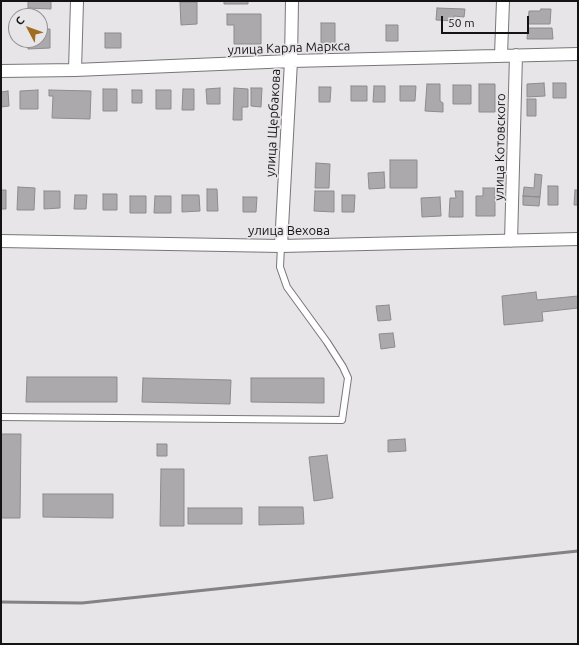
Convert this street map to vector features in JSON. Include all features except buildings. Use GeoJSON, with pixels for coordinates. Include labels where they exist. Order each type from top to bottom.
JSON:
{"type":"FeatureCollection","features":[{"type":"Feature","properties":{"kind":"street"},"geometry":{"type":"LineString","coordinates":[[75,70],[76,1]]}},
{"type":"Feature","properties":{"kind":"street","name":"улица Щербакова"},"geometry":{"type":"LineString","coordinates":[[281,246],[291,61],[292,1]]}},
{"type":"Feature","properties":{"kind":"street"},"geometry":{"type":"LineString","coordinates":[[502,55],[503,1]]}},
{"type":"Feature","properties":{"kind":"street","name":"улица Карла Маркса"},"geometry":{"type":"LineString","coordinates":[[1,71],[75,70],[291,61],[578,54]]}},
{"type":"Feature","properties":{"kind":"street","name":"улица Котовского"},"geometry":{"type":"LineString","coordinates":[[511,241],[516,55]]}},
{"type":"Feature","properties":{"kind":"street","name":"улица Вехова"},"geometry":{"type":"LineString","coordinates":[[1,241],[281,246],[578,239]]}},
{"type":"Feature","properties":{"kind":"lane"},"geometry":{"type":"LineString","coordinates":[[1,416],[342,420],[348,378],[343,367],[327,342],[287,287],[280,267],[281,246]]}},
{"type":"Feature","properties":{"kind":"railway"},"geometry":{"type":"LineString","coordinates":[[1,602],[82,603],[578,551]]}}]}
